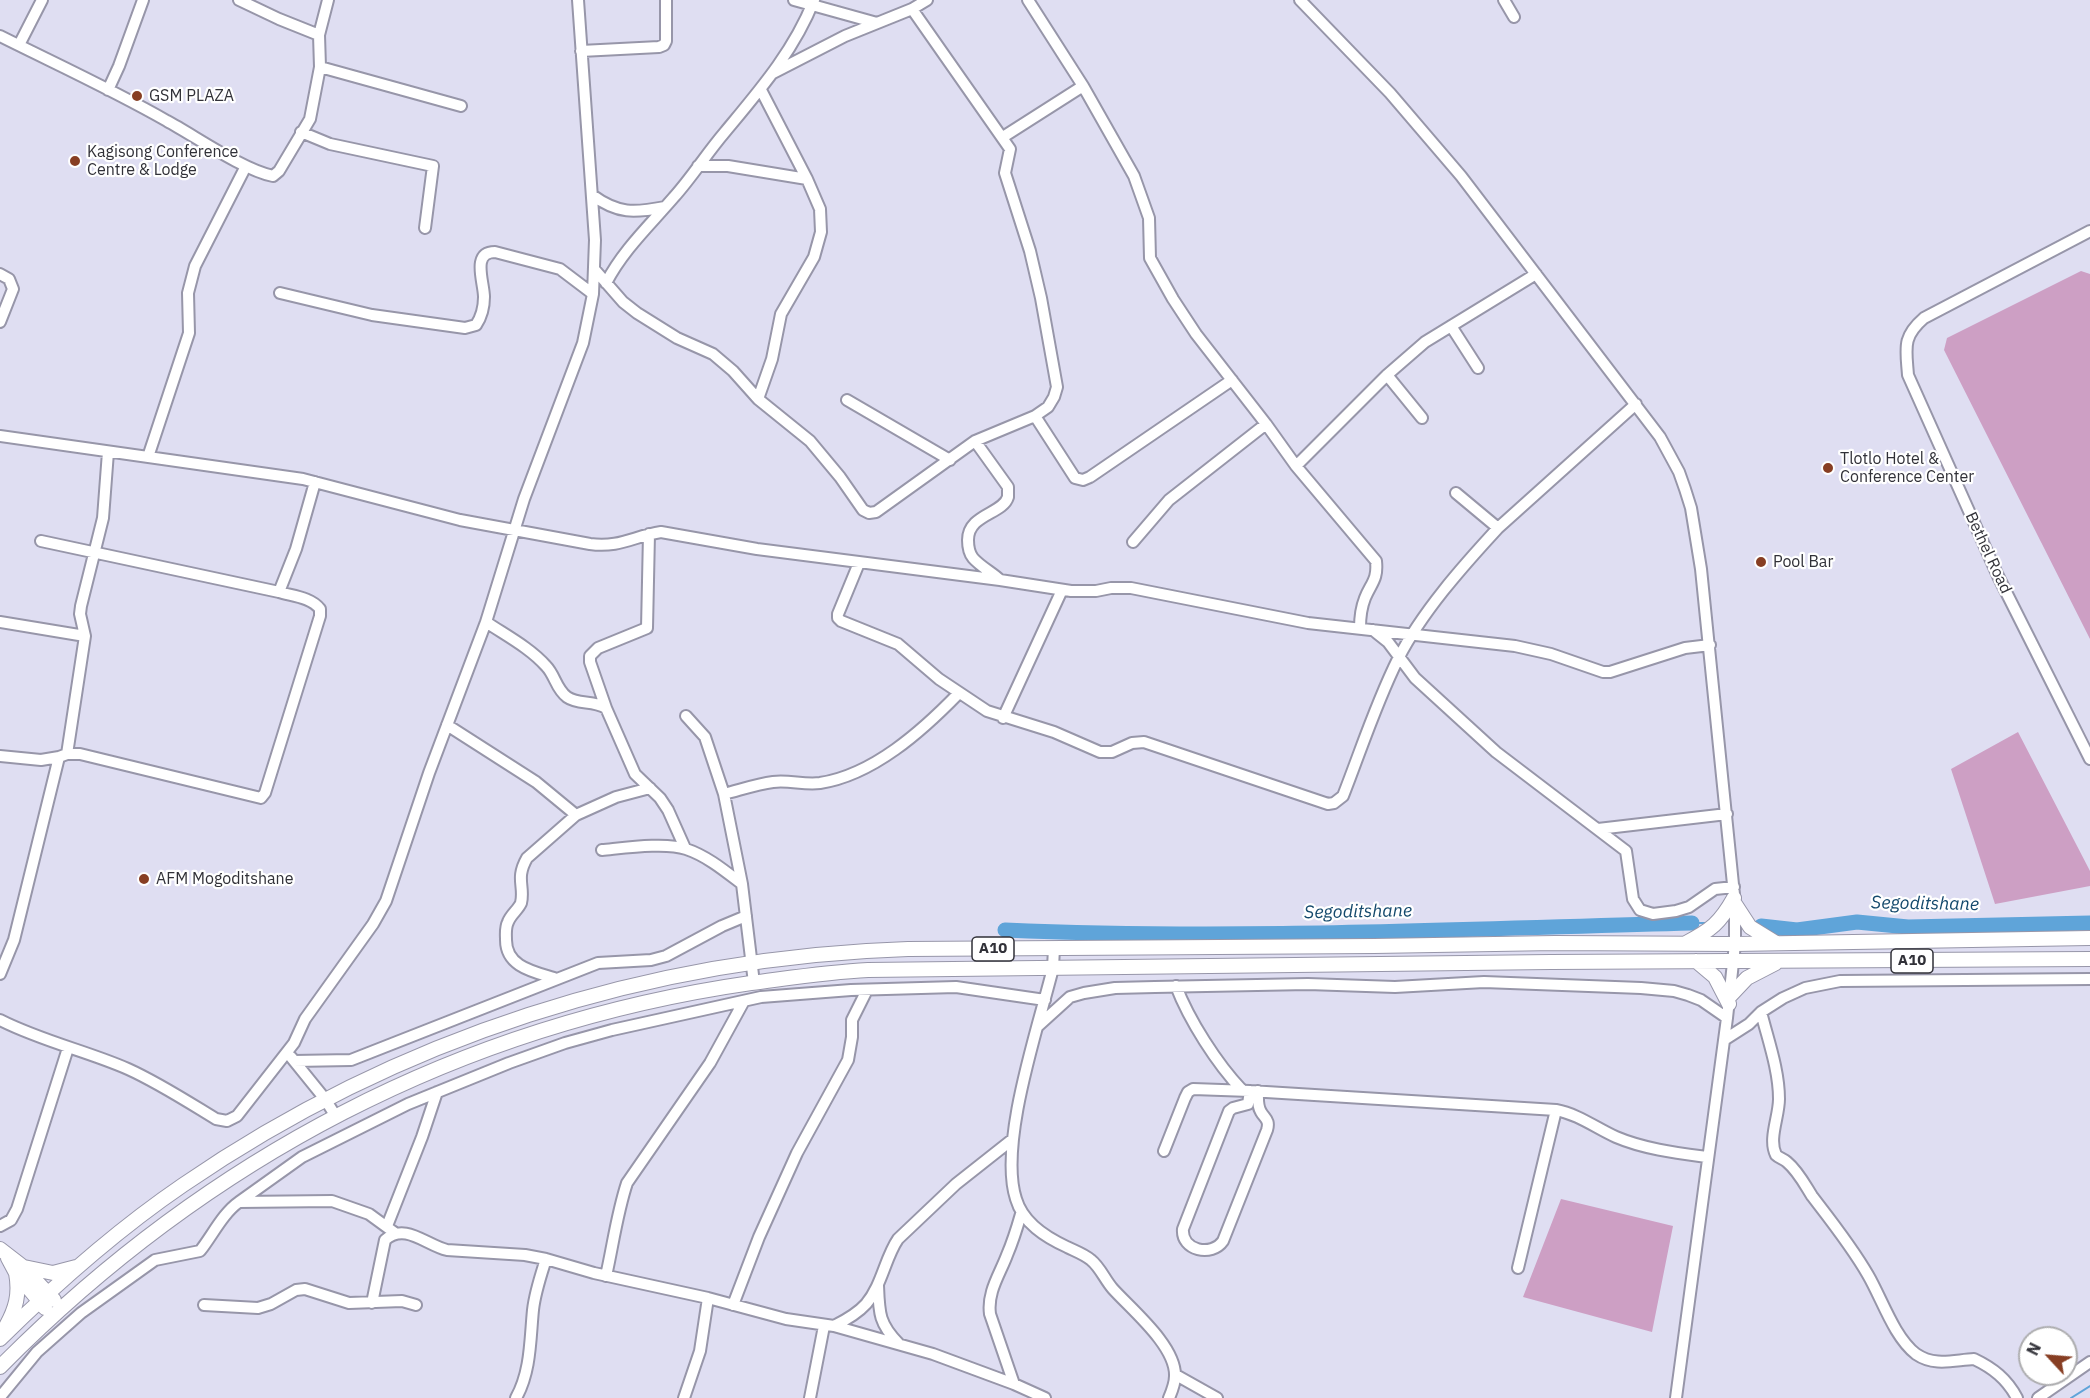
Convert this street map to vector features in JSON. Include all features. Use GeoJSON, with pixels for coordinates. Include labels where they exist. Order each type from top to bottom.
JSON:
{"type":"FeatureCollection","features":[{"type":"Feature","properties":{"kind":"main road"},"geometry":{"type":"LineString","coordinates":[[1734,896],[1750,927],[1776,943]]}},
{"type":"Feature","properties":{"kind":"main road"},"geometry":{"type":"LineString","coordinates":[[1685,944],[1715,926],[1723,918],[1734,896]]}},
{"type":"Feature","properties":{"kind":"main road","name":"A10"},"geometry":{"type":"LineString","coordinates":[[0,1337],[81,1265],[183,1185],[325,1099],[431,1050],[537,1011],[640,984],[750,962],[870,951],[1735,944],[2090,938]]}},
{"type":"Feature","properties":{"kind":"main road"},"geometry":{"type":"LineString","coordinates":[[983,949],[983,969]]}},
{"type":"Feature","properties":{"kind":"main road","name":"A10"},"geometry":{"type":"LineString","coordinates":[[0,1367],[56,1312],[117,1260],[201,1198],[334,1115],[441,1066],[542,1029],[673,996],[834,972],[1696,961],[2090,959]]}},
{"type":"Feature","properties":{"kind":"main road"},"geometry":{"type":"LineString","coordinates":[[1696,961],[1715,977],[1728,1006]]}},
{"type":"Feature","properties":{"kind":"main road"},"geometry":{"type":"LineString","coordinates":[[1728,1006],[1747,978],[1778,962]]}},
{"type":"Feature","properties":{"kind":"main road"},"geometry":{"type":"LineString","coordinates":[[4,1253],[56,1312]]}},
{"type":"Feature","properties":{"kind":"main road"},"geometry":{"type":"LineString","coordinates":[[19,1269],[53,1273],[81,1265]]}},
{"type":"Feature","properties":{"kind":"main road"},"geometry":{"type":"LineString","coordinates":[[0,1337],[17,1303],[19,1269]]}},
{"type":"Feature","properties":{"kind":"street"},"geometry":{"type":"LineString","coordinates":[[19,45],[42,0]]}},
{"type":"Feature","properties":{"kind":"street"},"geometry":{"type":"LineString","coordinates":[[108,90],[120,66],[143,0]]}},
{"type":"Feature","properties":{"kind":"street"},"geometry":{"type":"LineString","coordinates":[[239,0],[319,35]]}},
{"type":"Feature","properties":{"kind":"street"},"geometry":{"type":"LineString","coordinates":[[0,36],[166,120],[246,166],[273,176],[279,171],[310,119],[320,67],[319,35],[328,0]]}},
{"type":"Feature","properties":{"kind":"street"},"geometry":{"type":"LineString","coordinates":[[0,1020],[127,1069],[159,1084],[216,1119],[227,1121],[237,1116],[291,1056],[305,1019],[380,913],[486,622],[514,529],[583,342],[593,294],[595,240],[578,0]]}},
{"type":"Feature","properties":{"kind":"street"},"geometry":{"type":"LineString","coordinates":[[581,51],[664,45],[666,41],[666,0]]}},
{"type":"Feature","properties":{"kind":"street"},"geometry":{"type":"LineString","coordinates":[[794,0],[813,3],[878,24]]}},
{"type":"Feature","properties":{"kind":"street"},"geometry":{"type":"LineString","coordinates":[[772,74],[838,40],[912,9],[927,0]]}},
{"type":"Feature","properties":{"kind":"street"},"geometry":{"type":"LineString","coordinates":[[1028,0],[1083,86],[1134,176],[1149,218],[1150,258],[1173,299],[1296,466],[1376,561],[1377,572],[1374,583],[1365,596],[1360,628]]}},
{"type":"Feature","properties":{"kind":"street"},"geometry":{"type":"LineString","coordinates":[[1300,0],[1409,115],[1461,176],[1636,404],[1671,454],[1691,508],[1710,645],[1734,896],[1735,944],[1676,1398]]}},
{"type":"Feature","properties":{"kind":"street"},"geometry":{"type":"LineString","coordinates":[[1504,0],[1514,17]]}},
{"type":"Feature","properties":{"kind":"street"},"geometry":{"type":"LineString","coordinates":[[606,283],[624,253],[761,90],[796,38],[813,3]]}},
{"type":"Feature","properties":{"kind":"street"},"geometry":{"type":"LineString","coordinates":[[595,270],[637,314],[676,338],[718,358],[734,371],[758,399],[810,441],[864,510],[869,513],[876,512],[975,441],[1035,416],[1048,407],[1057,387],[1030,251],[1005,173],[1010,149],[912,9]]}},
{"type":"Feature","properties":{"kind":"street"},"geometry":{"type":"LineString","coordinates":[[320,67],[461,105]]}},
{"type":"Feature","properties":{"kind":"street"},"geometry":{"type":"LineString","coordinates":[[1003,137],[1083,86]]}},
{"type":"Feature","properties":{"kind":"street"},"geometry":{"type":"LineString","coordinates":[[758,399],[772,359],[781,314],[814,257],[820,232],[820,209],[761,90]]}},
{"type":"Feature","properties":{"kind":"street"},"geometry":{"type":"LineString","coordinates":[[301,132],[330,144],[434,165],[425,228]]}},
{"type":"Feature","properties":{"kind":"street"},"geometry":{"type":"LineString","coordinates":[[698,166],[719,165],[807,179]]}},
{"type":"Feature","properties":{"kind":"street"},"geometry":{"type":"LineString","coordinates":[[148,457],[189,333],[187,305],[190,280],[246,166]]}},
{"type":"Feature","properties":{"kind":"street"},"geometry":{"type":"LineString","coordinates":[[592,195],[614,208],[627,211],[639,212],[664,207]]}},
{"type":"Feature","properties":{"kind":"street","name":"Bethel Road"},"geometry":{"type":"LineString","coordinates":[[2090,231],[1924,318],[1912,328],[1906,356],[1908,375],[1998,576],[2090,759]]}},
{"type":"Feature","properties":{"kind":"street"},"geometry":{"type":"LineString","coordinates":[[280,293],[372,315],[465,328],[477,325],[482,316],[484,297],[480,262],[488,252],[495,252],[560,269],[593,294]]}},
{"type":"Feature","properties":{"kind":"street"},"geometry":{"type":"LineString","coordinates":[[0,274],[9,279],[13,289],[0,322]]}},
{"type":"Feature","properties":{"kind":"street"},"geometry":{"type":"LineString","coordinates":[[1296,466],[1387,375],[1425,342],[1536,274]]}},
{"type":"Feature","properties":{"kind":"street"},"geometry":{"type":"LineString","coordinates":[[1451,326],[1478,368]]}},
{"type":"Feature","properties":{"kind":"street"},"geometry":{"type":"LineString","coordinates":[[1387,375],[1422,418]]}},
{"type":"Feature","properties":{"kind":"street"},"geometry":{"type":"LineString","coordinates":[[1035,416],[1076,478],[1083,480],[1232,380]]}},
{"type":"Feature","properties":{"kind":"street"},"geometry":{"type":"LineString","coordinates":[[847,400],[950,460]]}},
{"type":"Feature","properties":{"kind":"street"},"geometry":{"type":"LineString","coordinates":[[860,563],[838,618],[898,644],[958,694],[987,711],[1107,753],[1132,743],[1144,742],[1328,804],[1334,803],[1342,796],[1399,657],[1412,634],[1453,579],[1498,528],[1636,404]]}},
{"type":"Feature","properties":{"kind":"street"},"geometry":{"type":"LineString","coordinates":[[1133,542],[1169,500],[1266,424]]}},
{"type":"Feature","properties":{"kind":"street"},"geometry":{"type":"LineString","coordinates":[[0,436],[286,476],[460,520],[606,546],[661,532],[757,549],[1062,590],[1087,592],[1111,588],[1131,588],[1284,619],[1515,646],[1551,654],[1603,672],[1610,672],[1685,648],[1710,645]]}},
{"type":"Feature","properties":{"kind":"street"},"geometry":{"type":"LineString","coordinates":[[975,441],[1008,487],[1008,496],[1004,503],[980,517],[972,527],[968,536],[968,547],[972,557],[1000,580]]}},
{"type":"Feature","properties":{"kind":"street"},"geometry":{"type":"LineString","coordinates":[[0,974],[14,940],[63,756],[85,636],[80,614],[81,606],[103,518],[108,452]]}},
{"type":"Feature","properties":{"kind":"street"},"geometry":{"type":"LineString","coordinates":[[279,592],[296,549],[315,482]]}},
{"type":"Feature","properties":{"kind":"street"},"geometry":{"type":"LineString","coordinates":[[1456,494],[1498,528]]}},
{"type":"Feature","properties":{"kind":"street"},"geometry":{"type":"LineString","coordinates":[[649,534],[647,628],[598,648],[590,656],[590,662],[606,708],[635,774],[668,810],[685,848]]}},
{"type":"Feature","properties":{"kind":"street"},"geometry":{"type":"LineString","coordinates":[[0,756],[41,760],[80,754],[261,798],[265,793],[320,616],[320,609],[316,603],[279,592],[41,541]]}},
{"type":"Feature","properties":{"kind":"street"},"geometry":{"type":"LineString","coordinates":[[1003,718],[1062,590]]}},
{"type":"Feature","properties":{"kind":"street"},"geometry":{"type":"LineString","coordinates":[[0,622],[85,636]]}},
{"type":"Feature","properties":{"kind":"street"},"geometry":{"type":"LineString","coordinates":[[486,622],[537,656],[549,669],[561,693],[569,699],[597,703],[606,708]]}},
{"type":"Feature","properties":{"kind":"street"},"geometry":{"type":"LineString","coordinates":[[1373,630],[1388,642],[1415,678],[1497,752],[1626,851],[1633,899],[1636,905],[1645,912],[1653,914],[1689,907],[1715,889],[1734,896]]}},
{"type":"Feature","properties":{"kind":"street"},"geometry":{"type":"LineString","coordinates":[[724,794],[774,782],[822,783],[866,767],[925,728],[958,694]]}},
{"type":"Feature","properties":{"kind":"street"},"geometry":{"type":"LineString","coordinates":[[686,716],[705,737],[724,794],[742,884],[754,983]]}},
{"type":"Feature","properties":{"kind":"street"},"geometry":{"type":"LineString","coordinates":[[447,725],[536,782],[576,815]]}},
{"type":"Feature","properties":{"kind":"street"},"geometry":{"type":"LineString","coordinates":[[557,979],[518,965],[509,956],[506,946],[508,921],[522,900],[520,874],[527,858],[576,815],[616,797],[650,788]]}},
{"type":"Feature","properties":{"kind":"street"},"geometry":{"type":"LineString","coordinates":[[1598,830],[1727,814]]}},
{"type":"Feature","properties":{"kind":"street"},"geometry":{"type":"LineString","coordinates":[[602,850],[685,848],[713,862],[742,884]]}},
{"type":"Feature","properties":{"kind":"street"},"geometry":{"type":"LineString","coordinates":[[291,1056],[351,1060],[598,963],[651,960],[666,956],[746,916]]}},
{"type":"Feature","properties":{"kind":"street"},"geometry":{"type":"LineString","coordinates":[[1054,948],[1053,968],[1022,1091],[1013,1139],[1012,1179],[1015,1197],[1021,1214],[1039,1231],[1055,1242],[1092,1260],[1106,1282],[1151,1329],[1167,1351],[1176,1375],[1169,1398]]}},
{"type":"Feature","properties":{"kind":"street"},"geometry":{"type":"LineString","coordinates":[[1724,1041],[1783,998],[1805,988],[1840,981],[2090,979]]}},
{"type":"Feature","properties":{"kind":"street"},"geometry":{"type":"LineString","coordinates":[[1038,1026],[1075,995],[1115,988],[1176,986],[1308,984],[1395,987],[1484,982],[1674,991],[1728,1006]]}},
{"type":"Feature","properties":{"kind":"street"},"geometry":{"type":"LineString","coordinates":[[1176,986],[1186,1009],[1220,1064],[1250,1091],[1267,1119],[1267,1130],[1223,1241],[1215,1249],[1201,1251],[1184,1238],[1183,1229],[1229,1111],[1248,1104],[1250,1091]]}},
{"type":"Feature","properties":{"kind":"street"},"geometry":{"type":"LineString","coordinates":[[0,1396],[38,1352],[75,1317],[155,1260],[200,1251],[232,1207],[302,1157],[393,1110],[509,1063],[565,1043],[612,1030],[744,1001],[800,994],[956,987],[1045,1000]]}},
{"type":"Feature","properties":{"kind":"street"},"geometry":{"type":"LineString","coordinates":[[733,1305],[759,1237],[797,1153],[848,1060],[851,1052],[852,1020],[867,990]]}},
{"type":"Feature","properties":{"kind":"street"},"geometry":{"type":"LineString","coordinates":[[606,1276],[627,1183],[710,1063],[744,1001]]}},
{"type":"Feature","properties":{"kind":"street"},"geometry":{"type":"LineString","coordinates":[[1761,1012],[1778,1083],[1779,1105],[1773,1144],[1776,1155],[1787,1162],[1798,1175],[1845,1239],[1868,1274],[1899,1335],[1908,1346],[1927,1360],[1952,1363],[1974,1359],[1995,1371],[2006,1381],[2017,1398]]}},
{"type":"Feature","properties":{"kind":"street"},"geometry":{"type":"LineString","coordinates":[[1,1223],[11,1220],[17,1209],[68,1048]]}},
{"type":"Feature","properties":{"kind":"street"},"geometry":{"type":"LineString","coordinates":[[291,1056],[325,1099],[334,1115]]}},
{"type":"Feature","properties":{"kind":"street"},"geometry":{"type":"LineString","coordinates":[[1164,1151],[1188,1092],[1192,1089],[1556,1110],[1576,1116],[1629,1141],[1668,1151],[1707,1156]]}},
{"type":"Feature","properties":{"kind":"street"},"geometry":{"type":"LineString","coordinates":[[372,1303],[382,1246],[391,1230],[437,1092]]}},
{"type":"Feature","properties":{"kind":"street"},"geometry":{"type":"LineString","coordinates":[[1518,1268],[1556,1110]]}},
{"type":"Feature","properties":{"kind":"street"},"geometry":{"type":"LineString","coordinates":[[810,1398],[829,1326],[863,1306],[878,1284],[892,1248],[898,1239],[956,1184],[1013,1139]]}},
{"type":"Feature","properties":{"kind":"street"},"geometry":{"type":"LineString","coordinates":[[239,1202],[332,1201],[369,1214],[391,1230],[411,1234],[438,1248],[525,1255],[546,1259],[606,1276],[708,1298],[786,1319],[829,1326],[933,1354],[1045,1398]]}},
{"type":"Feature","properties":{"kind":"street"},"geometry":{"type":"LineString","coordinates":[[1014,1384],[990,1314],[989,1304],[1021,1214]]}},
{"type":"Feature","properties":{"kind":"street"},"geometry":{"type":"LineString","coordinates":[[516,1398],[526,1369],[537,1288],[546,1259]]}},
{"type":"Feature","properties":{"kind":"street"},"geometry":{"type":"LineString","coordinates":[[878,1284],[880,1316],[883,1324],[902,1346]]}},
{"type":"Feature","properties":{"kind":"street"},"geometry":{"type":"LineString","coordinates":[[204,1305],[258,1308],[271,1304],[296,1290],[305,1289],[315,1290],[341,1301],[372,1303],[402,1301],[417,1305]]}},
{"type":"Feature","properties":{"kind":"street"},"geometry":{"type":"LineString","coordinates":[[684,1398],[700,1351],[708,1298]]}},
{"type":"Feature","properties":{"kind":"street"},"geometry":{"type":"LineString","coordinates":[[2038,1398],[2090,1362]]}},
{"type":"Feature","properties":{"kind":"street"},"geometry":{"type":"LineString","coordinates":[[1176,1375],[1217,1398]]}},
{"type":"Feature","properties":{"kind":"shaded area"},"geometry":{"type":"Polygon","coordinates":[[[2081,271],[2090,274],[2090,639],[1944,350],[1947,338],[2081,271]]]}},
{"type":"Feature","properties":{"kind":"shaded area"},"geometry":{"type":"Polygon","coordinates":[[[2018,732],[2090,871],[2090,886],[1995,904],[1951,769],[2018,732]]]}},
{"type":"Feature","properties":{"kind":"shaded area"},"geometry":{"type":"Polygon","coordinates":[[[1561,1199],[1673,1226],[1652,1332],[1523,1297],[1561,1199]]]}},
{"type":"Feature","properties":{"kind":"waterway","name":"Segoditshane"},"geometry":{"type":"LineString","coordinates":[[1761,926],[1797,930],[1857,922],[1908,927],[2090,923]]}},
{"type":"Feature","properties":{"kind":"waterway","name":"Segoditshane"},"geometry":{"type":"LineString","coordinates":[[1692,923],[1707,923]]}},
{"type":"Feature","properties":{"kind":"waterway","name":"Segoditshane"},"geometry":{"type":"LineString","coordinates":[[1005,930],[1263,934],[1692,923]]}},
{"type":"Feature","properties":{"kind":"waterway"},"geometry":{"type":"LineString","coordinates":[[2071,1398],[2090,1386]]}},
{"type":"Feature","properties":{"kind":"place","name":"GSM PLAZA"},"geometry":{"type":"Point","coordinates":[137,96]}},
{"type":"Feature","properties":{"kind":"place","name":"Kagisong Conference Centre & Lodge"},"geometry":{"type":"Point","coordinates":[75,161]}},
{"type":"Feature","properties":{"kind":"place","name":"Tlotlo Hotel & Conference Center"},"geometry":{"type":"Point","coordinates":[1828,468]}},
{"type":"Feature","properties":{"kind":"place","name":"Pool Bar"},"geometry":{"type":"Point","coordinates":[1761,562]}},
{"type":"Feature","properties":{"kind":"place","name":"AFM Mogoditshane"},"geometry":{"type":"Point","coordinates":[144,879]}}]}
